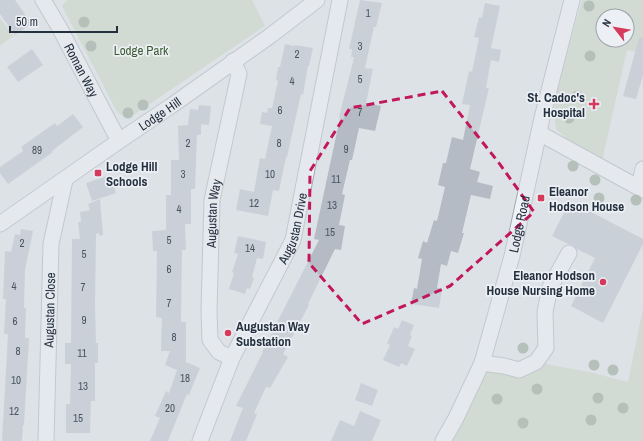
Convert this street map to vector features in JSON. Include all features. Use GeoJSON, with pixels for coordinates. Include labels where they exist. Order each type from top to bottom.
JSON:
{"type":"FeatureCollection","features":[{"type":"Feature","properties":{"kind":"street","name":"Roman Way"},"geometry":{"type":"LineString","coordinates":[[42,0],[59,27],[118,141]]}},
{"type":"Feature","properties":{"kind":"street","name":"Lodge Hill"},"geometry":{"type":"LineString","coordinates":[[0,224],[65,180],[118,141],[171,106],[270,36],[317,0]]}},
{"type":"Feature","properties":{"kind":"street","name":"Augustan Drive"},"geometry":{"type":"LineString","coordinates":[[200,441],[232,358],[293,240],[340,0]]}},
{"type":"Feature","properties":{"kind":"street","name":"Lodge Road"},"geometry":{"type":"LineString","coordinates":[[443,441],[456,418],[482,363],[512,256],[538,133],[572,0]]}},
{"type":"Feature","properties":{"kind":"street","name":"Augustan Way"},"geometry":{"type":"LineString","coordinates":[[232,358],[220,352],[210,340],[209,311],[212,200],[239,74],[233,61]]}},
{"type":"Feature","properties":{"kind":"street"},"geometry":{"type":"LineString","coordinates":[[538,133],[641,188],[643,169]]}},
{"type":"Feature","properties":{"kind":"street","name":"Augustan Close"},"geometry":{"type":"LineString","coordinates":[[46,441],[51,244],[65,180]]}},
{"type":"Feature","properties":{"kind":"street"},"geometry":{"type":"LineString","coordinates":[[482,363],[520,370],[536,362],[546,348],[545,312],[550,287],[569,253]]}},
{"type":"Feature","properties":{"kind":"highlighted area"},"geometry":{"type":"Polygon","coordinates":[[[442,91],[499,163],[534,212],[450,286],[362,324],[309,263],[310,171],[350,108],[442,91]]]}},
{"type":"Feature","properties":{"kind":"green space","name":"Lodge Park"},"geometry":{"type":"Polygon","coordinates":[[[67,0],[252,0],[265,26],[135,114],[125,117],[117,112],[62,6],[67,0]]]}},
{"type":"Feature","properties":{"kind":"green space"},"geometry":{"type":"Polygon","coordinates":[[[582,0],[643,0],[643,53],[627,50],[602,161],[569,141],[556,129],[554,113],[555,94],[582,0]]]}},
{"type":"Feature","properties":{"kind":"green space"},"geometry":{"type":"Polygon","coordinates":[[[0,18],[13,36],[0,46],[0,18]]]}},
{"type":"Feature","properties":{"kind":"green space"},"geometry":{"type":"Polygon","coordinates":[[[643,308],[643,441],[443,441],[482,363],[536,362],[589,372],[628,382],[643,308]]]}},
{"type":"Feature","properties":{"kind":"building"},"geometry":{"type":"Polygon","coordinates":[[[0,0],[15,0],[32,24],[15,35],[0,14],[0,0]]]}},
{"type":"Feature","properties":{"kind":"building"},"geometry":{"type":"Polygon","coordinates":[[[360,0],[382,3],[376,27],[374,27],[365,68],[373,69],[366,103],[381,106],[375,131],[359,128],[352,160],[350,160],[342,194],[345,195],[339,225],[345,226],[341,250],[335,249],[308,304],[309,305],[283,354],[288,357],[270,388],[266,387],[254,413],[257,414],[246,441],[230,441],[243,408],[236,406],[319,240],[314,239],[339,117],[354,57],[351,57],[352,49],[349,49],[360,0]]]}},
{"type":"Feature","properties":{"kind":"building"},"geometry":{"type":"Polygon","coordinates":[[[485,3],[500,6],[491,48],[501,50],[499,62],[491,60],[486,88],[489,88],[470,169],[480,172],[477,182],[493,186],[490,199],[471,195],[462,233],[464,233],[458,253],[451,251],[447,266],[441,264],[437,288],[442,289],[439,308],[411,304],[414,288],[417,289],[422,259],[418,258],[423,241],[427,243],[434,220],[437,221],[445,187],[438,185],[443,163],[446,163],[452,137],[463,140],[470,105],[462,104],[469,71],[472,72],[479,38],[474,37],[479,17],[482,18],[485,3]]]}},
{"type":"Feature","properties":{"kind":"building"},"geometry":{"type":"Polygon","coordinates":[[[639,38],[643,38],[643,75],[636,99],[623,96],[639,38]]]}},
{"type":"Feature","properties":{"kind":"building"},"geometry":{"type":"Polygon","coordinates":[[[285,44],[313,48],[279,191],[273,190],[268,216],[236,210],[240,189],[254,192],[260,158],[265,159],[272,126],[260,124],[262,112],[267,113],[268,108],[272,108],[278,81],[276,80],[278,67],[280,67],[285,44]]]}},
{"type":"Feature","properties":{"kind":"building"},"geometry":{"type":"Polygon","coordinates":[[[32,49],[43,65],[18,82],[7,67],[32,49]]]}},
{"type":"Feature","properties":{"kind":"building"},"geometry":{"type":"Polygon","coordinates":[[[199,105],[211,106],[209,125],[201,124],[201,135],[197,135],[195,189],[191,189],[191,224],[185,224],[186,250],[182,250],[181,322],[186,322],[186,362],[200,368],[189,395],[187,394],[168,441],[150,441],[160,418],[155,416],[166,391],[169,393],[177,370],[165,365],[170,351],[161,351],[162,318],[156,317],[157,251],[153,251],[152,231],[166,230],[166,195],[171,195],[171,160],[179,160],[178,126],[188,125],[190,109],[198,110],[199,105]]]}},
{"type":"Feature","properties":{"kind":"building"},"geometry":{"type":"Polygon","coordinates":[[[73,114],[83,127],[52,151],[53,152],[8,184],[0,173],[0,167],[23,151],[21,147],[55,123],[57,126],[73,114]]]}},
{"type":"Feature","properties":{"kind":"building"},"geometry":{"type":"Polygon","coordinates":[[[110,175],[116,193],[92,201],[86,183],[110,175]]]}},
{"type":"Feature","properties":{"kind":"building"},"geometry":{"type":"Polygon","coordinates":[[[100,199],[103,235],[99,236],[99,233],[96,234],[95,305],[98,363],[95,363],[95,401],[91,401],[90,433],[66,433],[66,404],[70,404],[71,364],[65,364],[65,343],[71,343],[72,239],[80,239],[78,222],[81,222],[80,212],[90,210],[88,204],[100,199]]]}},
{"type":"Feature","properties":{"kind":"building","name":"Eleanor Hodson House Nursing Home"},"geometry":{"type":"Polygon","coordinates":[[[570,201],[643,239],[643,244],[603,323],[571,306],[595,258],[577,249],[573,245],[552,236],[570,201]]]}},
{"type":"Feature","properties":{"kind":"building"},"geometry":{"type":"Polygon","coordinates":[[[21,229],[33,231],[25,270],[25,338],[29,338],[24,425],[22,441],[2,441],[8,334],[4,334],[6,299],[3,299],[5,251],[11,252],[15,234],[20,235],[21,229]]]}},
{"type":"Feature","properties":{"kind":"building"},"geometry":{"type":"Polygon","coordinates":[[[238,236],[266,242],[263,259],[257,258],[252,277],[254,278],[250,289],[247,288],[245,294],[229,289],[234,273],[232,272],[238,254],[234,253],[238,236]]]}},
{"type":"Feature","properties":{"kind":"building"},"geometry":{"type":"Polygon","coordinates":[[[402,320],[414,325],[408,346],[415,349],[407,366],[401,363],[399,367],[383,360],[390,345],[387,344],[394,327],[398,329],[402,320]]]}},
{"type":"Feature","properties":{"kind":"building"},"geometry":{"type":"Polygon","coordinates":[[[361,383],[378,390],[372,406],[355,400],[361,383]]]}},
{"type":"Feature","properties":{"kind":"building"},"geometry":{"type":"Polygon","coordinates":[[[360,411],[381,420],[372,441],[331,441],[340,420],[354,426],[360,411]]]}},
{"type":"Feature","properties":{"kind":"place","name":"St. Cadoc's Hospital"},"geometry":{"type":"Point","coordinates":[594,104]}},
{"type":"Feature","properties":{"kind":"place","name":"Lodge Hill Schools"},"geometry":{"type":"Point","coordinates":[98,173]}},
{"type":"Feature","properties":{"kind":"place","name":"Eleanor Hodson House"},"geometry":{"type":"Point","coordinates":[541,198]}},
{"type":"Feature","properties":{"kind":"place","name":"Eleanor Hodson House Nursing Home"},"geometry":{"type":"Point","coordinates":[603,282]}},
{"type":"Feature","properties":{"kind":"place","name":"Augustan Way Substation"},"geometry":{"type":"Point","coordinates":[228,333]}}]}
